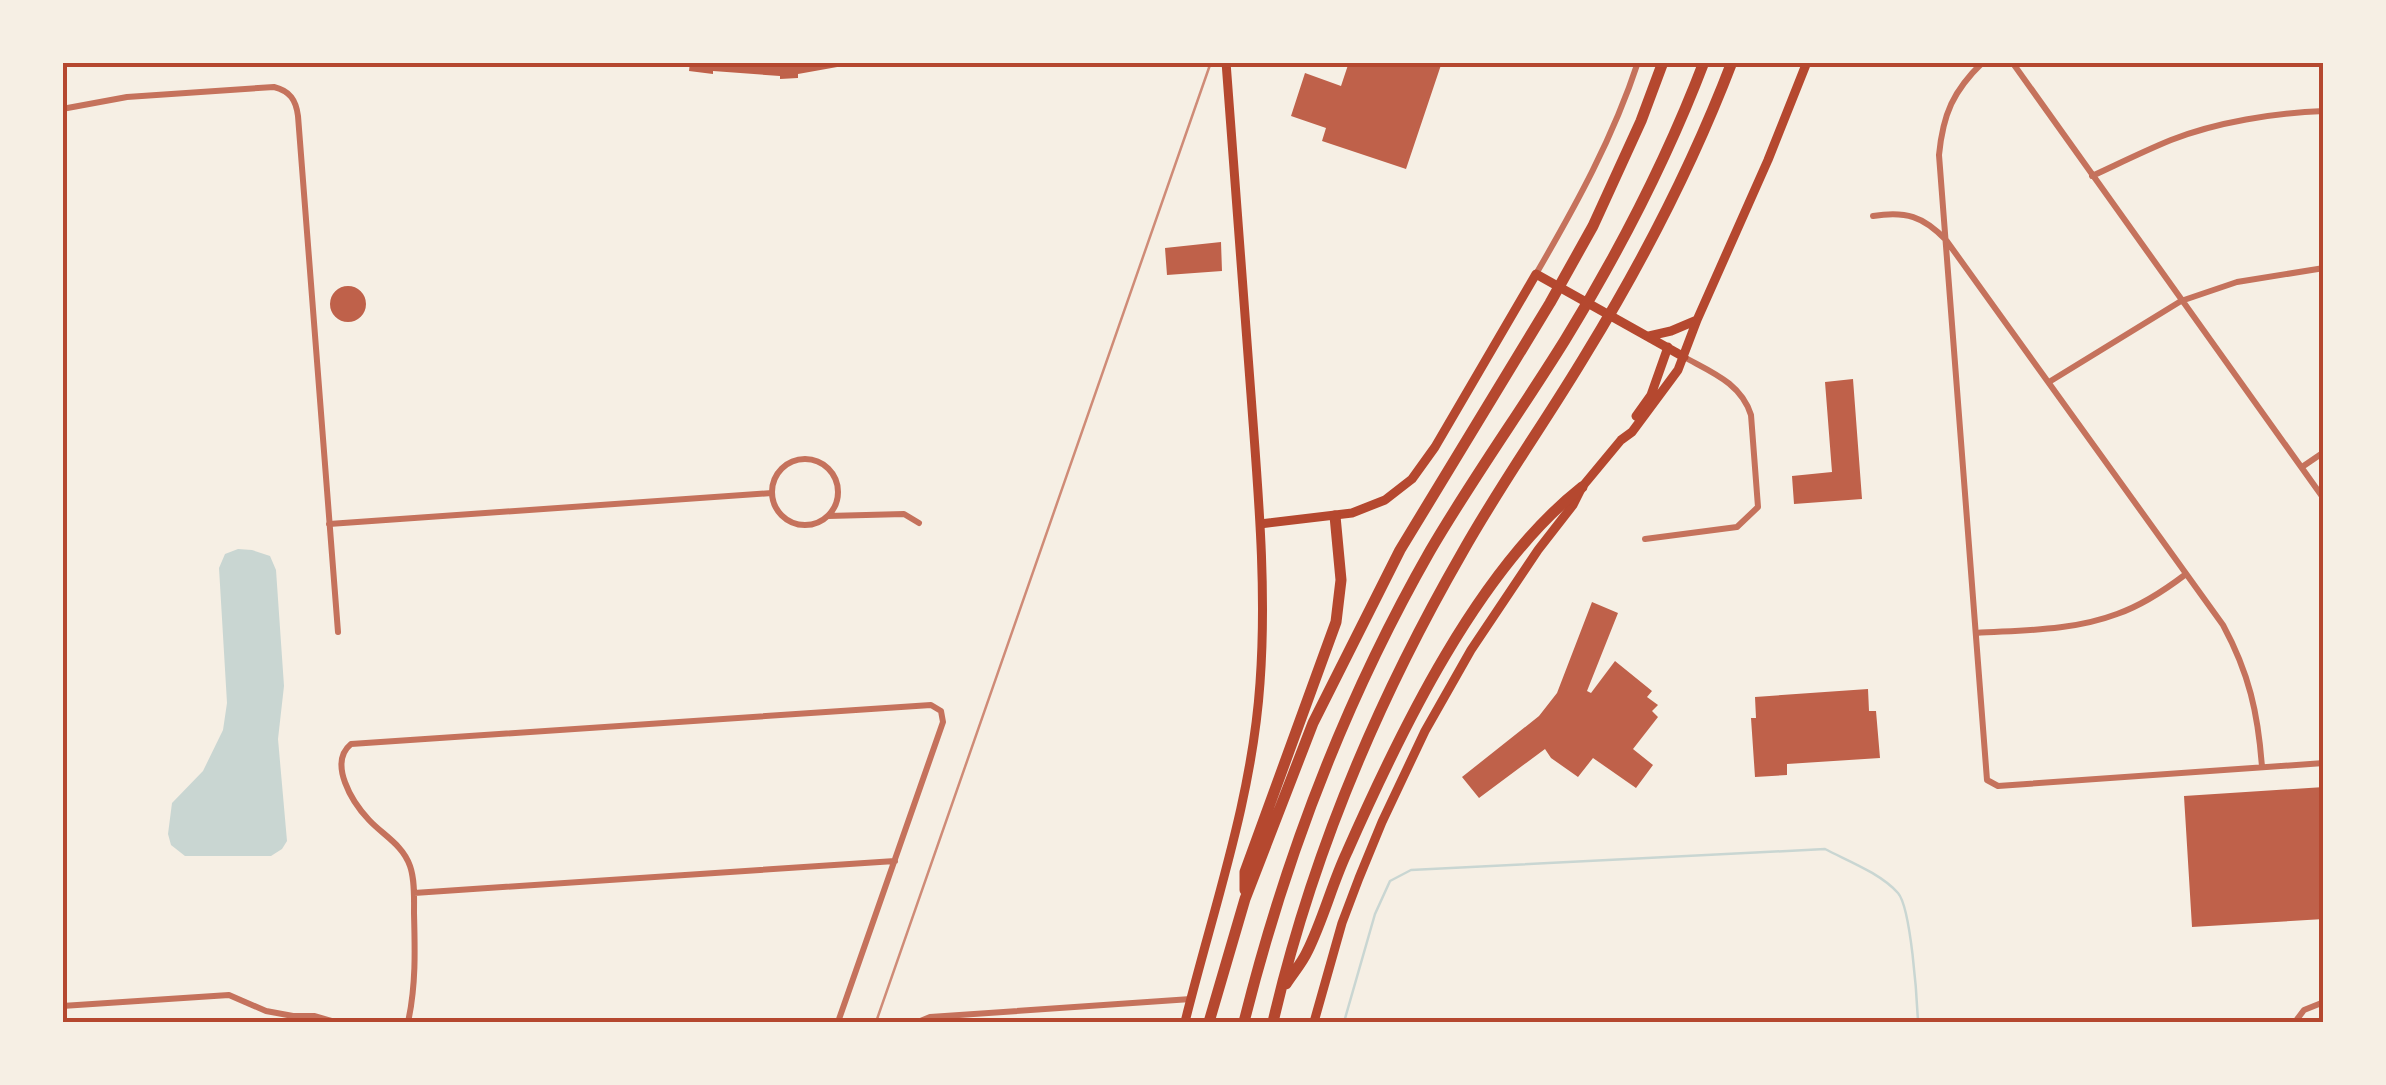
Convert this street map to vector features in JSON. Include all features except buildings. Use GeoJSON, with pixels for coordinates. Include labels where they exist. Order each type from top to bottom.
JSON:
{"type":"FeatureCollection","features":[{"type":"Feature","properties":{"kind":"highway"},"geometry":{"type":"LineString","coordinates":[[1208,1022],[1245,899],[1312,723],[1400,550],[1569,269],[1620,170],[1664,62]]}},
{"type":"Feature","properties":{"kind":"highway"},"geometry":{"type":"LineString","coordinates":[[1244,1022],[1262,951],[1308,812],[1377,652],[1460,501],[1592,294],[1651,182],[1704,62]]}},
{"type":"Feature","properties":{"kind":"highway"},"geometry":{"type":"LineString","coordinates":[[1272,1022],[1327,842],[1413,642],[1499,490],[1614,307],[1674,196],[1732,62]]}},
{"type":"Feature","properties":{"kind":"highway"},"geometry":{"type":"LineString","coordinates":[[1279,996],[1307,952],[1366,808],[1436,674],[1508,565],[1536,530],[1582,487]]}},
{"type":"Feature","properties":{"kind":"highway"},"geometry":{"type":"LineString","coordinates":[[1245,899],[1245,872],[1336,622],[1341,580],[1335,516]]}},
{"type":"Feature","properties":{"kind":"main road"},"geometry":{"type":"LineString","coordinates":[[1185,1022],[1233,847],[1251,762],[1263,632],[1260,524],[1226,62]]}},
{"type":"Feature","properties":{"kind":"main road"},"geometry":{"type":"LineString","coordinates":[[1621,440],[1632,432],[1678,370],[1807,62]]}},
{"type":"Feature","properties":{"kind":"main road"},"geometry":{"type":"LineString","coordinates":[[1260,524],[1352,514],[1385,500],[1412,479],[1435,447],[1536,274],[1684,357]]}},
{"type":"Feature","properties":{"kind":"main road"},"geometry":{"type":"LineString","coordinates":[[1649,336],[1697,320]]}},
{"type":"Feature","properties":{"kind":"main road"},"geometry":{"type":"LineString","coordinates":[[1314,1022],[1359,878],[1419,744],[1479,637],[1582,487],[1651,396],[1668,347]]}},
{"type":"Feature","properties":{"kind":"street"},"geometry":{"type":"LineString","coordinates":[[1536,274],[1592,176],[1638,62]]}},
{"type":"Feature","properties":{"kind":"street"},"geometry":{"type":"LineString","coordinates":[[1982,62],[1952,100],[1944,121],[1940,154],[1985,775],[1998,786],[2324,764]]}},
{"type":"Feature","properties":{"kind":"street"},"geometry":{"type":"LineString","coordinates":[[2012,62],[2324,500]]}},
{"type":"Feature","properties":{"kind":"street"},"geometry":{"type":"LineString","coordinates":[[62,109],[127,97],[274,87],[294,98],[338,632]]}},
{"type":"Feature","properties":{"kind":"street"},"geometry":{"type":"LineString","coordinates":[[2092,176],[2172,139],[2204,130],[2324,112]]}},
{"type":"Feature","properties":{"kind":"street"},"geometry":{"type":"LineString","coordinates":[[1874,216],[1912,216],[1934,227],[1946,240],[2223,625],[2241,659],[2256,709],[2262,767]]}},
{"type":"Feature","properties":{"kind":"street"},"geometry":{"type":"LineString","coordinates":[[2050,382],[2181,301],[2238,282],[2324,268]]}},
{"type":"Feature","properties":{"kind":"street"},"geometry":{"type":"LineString","coordinates":[[1645,539],[1737,526],[1758,508],[1751,415],[1746,400],[1725,380],[1684,357]]}},
{"type":"Feature","properties":{"kind":"street"},"geometry":{"type":"LineString","coordinates":[[2302,468],[2324,452]]}},
{"type":"Feature","properties":{"kind":"street"},"geometry":{"type":"LineString","coordinates":[[802,459],[818,462],[832,472],[838,486],[837,502],[828,516],[814,524],[788,520],[777,509],[772,493],[775,479],[786,465],[802,459]]}},
{"type":"Feature","properties":{"kind":"street"},"geometry":{"type":"LineString","coordinates":[[329,524],[772,493]]}},
{"type":"Feature","properties":{"kind":"street"},"geometry":{"type":"LineString","coordinates":[[828,516],[904,514],[919,522]]}},
{"type":"Feature","properties":{"kind":"street"},"geometry":{"type":"LineString","coordinates":[[1976,634],[2060,627],[2120,614],[2159,594],[2186,574]]}},
{"type":"Feature","properties":{"kind":"street"},"geometry":{"type":"LineString","coordinates":[[408,1022],[416,971],[413,876],[405,855],[365,816],[346,784],[342,756],[351,744],[922,704],[938,708],[943,722],[838,1022]]}},
{"type":"Feature","properties":{"kind":"street"},"geometry":{"type":"LineString","coordinates":[[414,893],[895,861]]}},
{"type":"Feature","properties":{"kind":"street"},"geometry":{"type":"LineString","coordinates":[[62,1006],[229,995],[266,1012],[336,1022]]}},
{"type":"Feature","properties":{"kind":"street"},"geometry":{"type":"LineString","coordinates":[[919,1021],[930,1017],[1191,999]]}},
{"type":"Feature","properties":{"kind":"street"},"geometry":{"type":"LineString","coordinates":[[2296,1022],[2304,1010],[2324,1002]]}},
{"type":"Feature","properties":{"kind":"shaded area"},"geometry":{"type":"Polygon","coordinates":[[[238,549],[270,556],[276,570],[284,686],[278,739],[287,841],[271,856],[185,856],[171,845],[168,834],[172,803],[203,771],[223,730],[227,703],[219,568],[225,554],[238,549]]]}},
{"type":"Feature","properties":{"kind":"waterway"},"geometry":{"type":"LineString","coordinates":[[1344,1022],[1375,914],[1390,881],[1411,870],[1825,849],[1873,873],[1891,886],[1903,902],[1918,1022]]}},
{"type":"Feature","properties":{"kind":"railway"},"geometry":{"type":"LineString","coordinates":[[876,1022],[1211,62]]}}]}
